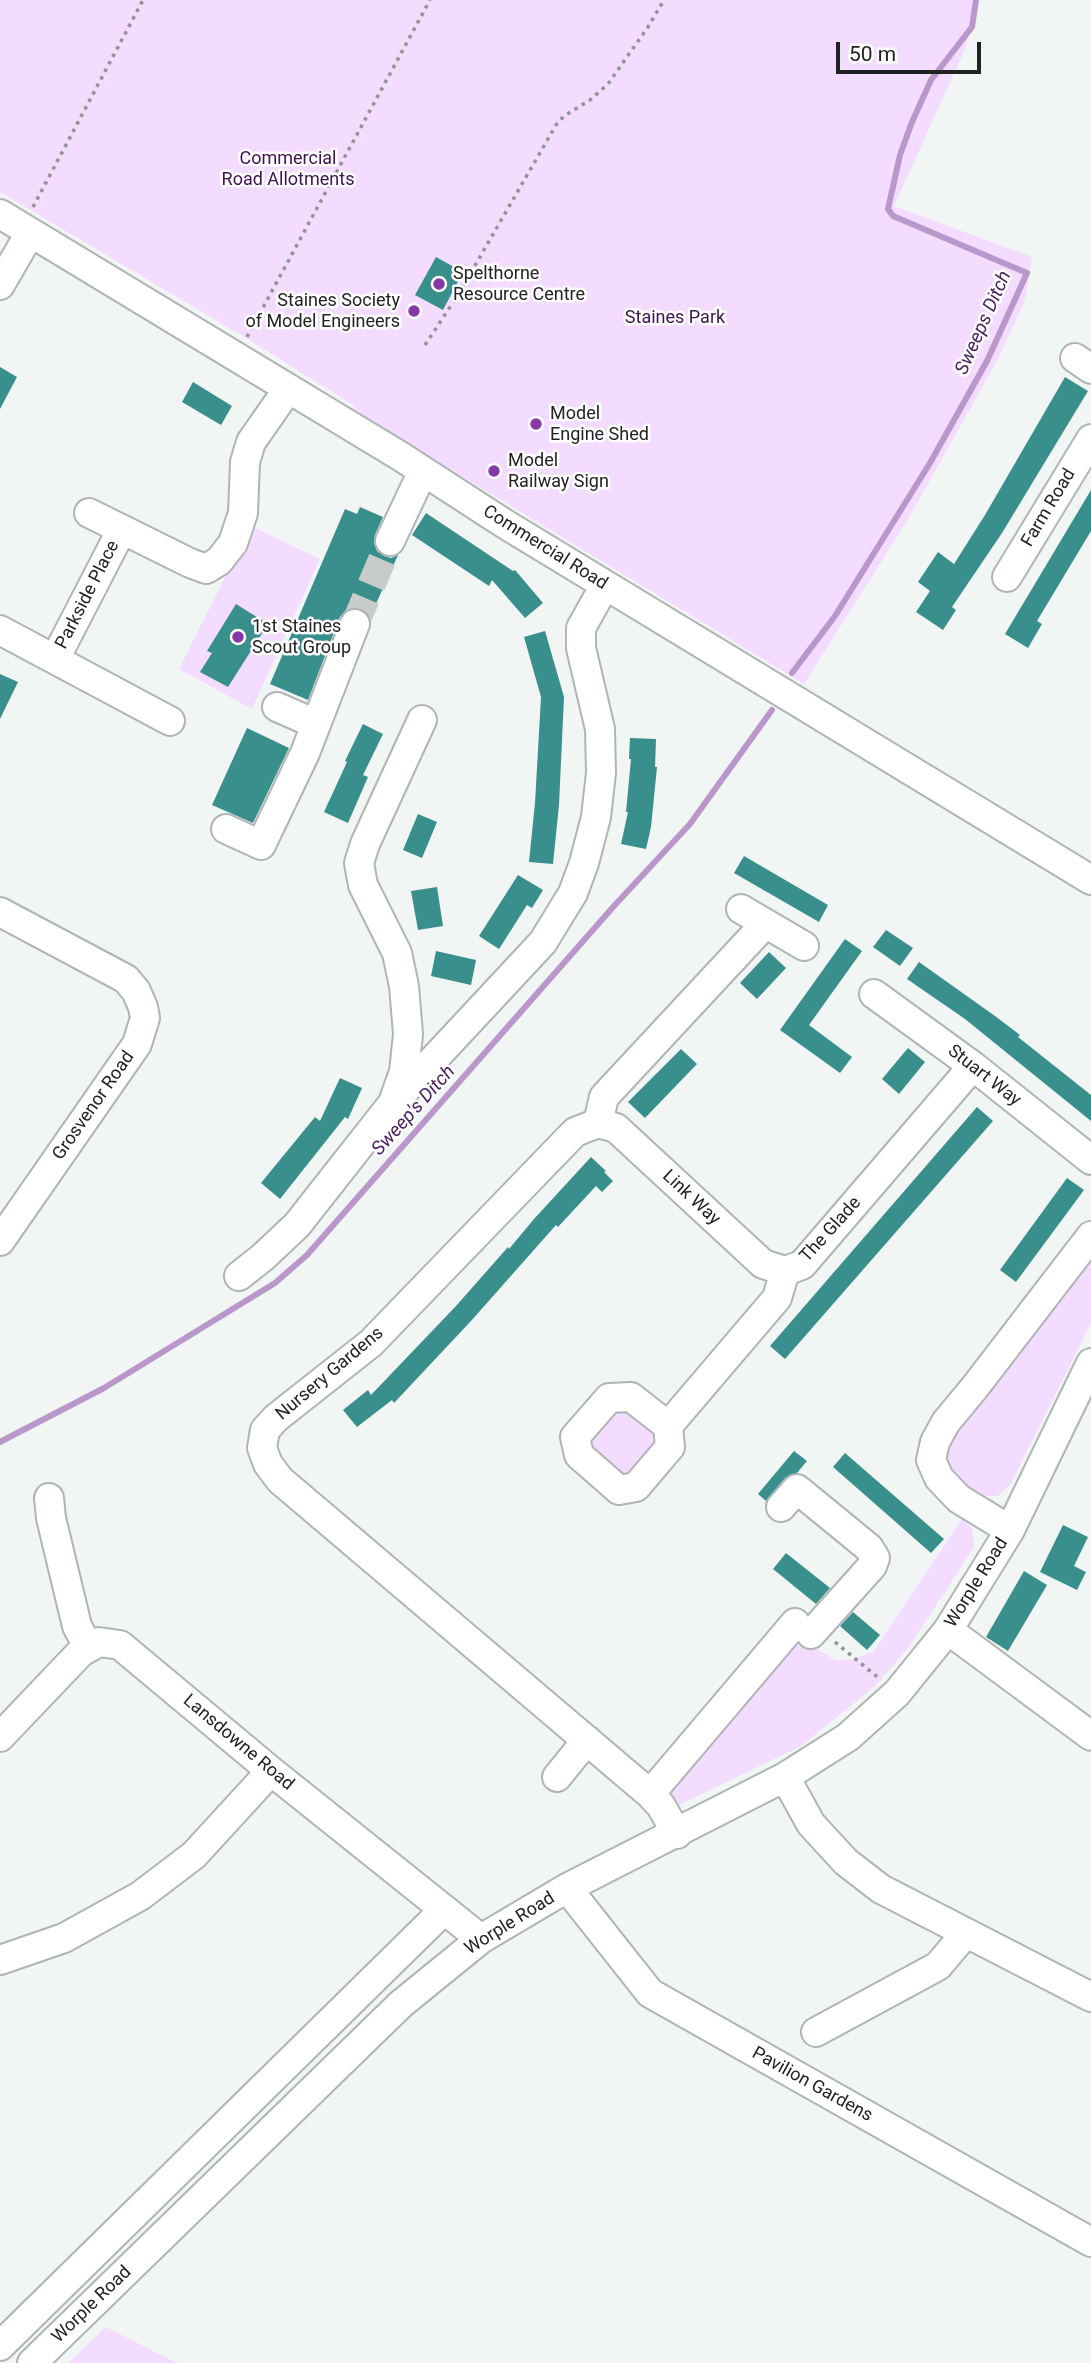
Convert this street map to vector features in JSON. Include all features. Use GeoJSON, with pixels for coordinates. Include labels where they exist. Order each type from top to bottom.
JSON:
{"type":"FeatureCollection","features":[{"type":"Feature","properties":{"kind":"street"},"geometry":{"type":"LineString","coordinates":[[0,285],[17,225]]}},
{"type":"Feature","properties":{"kind":"street","name":"Commercial Road"},"geometry":{"type":"LineString","coordinates":[[17,225],[1091,880]]}},
{"type":"Feature","properties":{"kind":"street","name":"Parkside Place"},"geometry":{"type":"LineString","coordinates":[[89,513],[190,564],[206,569],[219,561],[233,543],[243,513],[245,462],[251,442],[288,389]]}},
{"type":"Feature","properties":{"kind":"street","name":"Farm Road"},"geometry":{"type":"LineString","coordinates":[[1007,577],[1091,439]]}},
{"type":"Feature","properties":{"kind":"street"},"geometry":{"type":"LineString","coordinates":[[390,541],[423,471]]}},
{"type":"Feature","properties":{"kind":"street","name":"Parkside Place"},"geometry":{"type":"LineString","coordinates":[[55,659],[121,531]]}},
{"type":"Feature","properties":{"kind":"street"},"geometry":{"type":"LineString","coordinates":[[246,1261],[297,1225],[393,1103],[543,942],[573,893],[596,817],[601,774],[600,729],[581,648],[581,628],[605,585]]}},
{"type":"Feature","properties":{"kind":"street"},"geometry":{"type":"LineString","coordinates":[[226,829],[261,845],[305,753],[355,624]]}},
{"type":"Feature","properties":{"kind":"street","name":"Parkside Place"},"geometry":{"type":"LineString","coordinates":[[0,630],[55,659],[150,694],[170,721]]}},
{"type":"Feature","properties":{"kind":"street"},"geometry":{"type":"LineString","coordinates":[[277,706],[316,724]]}},
{"type":"Feature","properties":{"kind":"street"},"geometry":{"type":"LineString","coordinates":[[393,1103],[404,1072],[408,1034],[404,986],[397,953],[363,885],[359,863],[365,844],[422,720]]}},
{"type":"Feature","properties":{"kind":"street"},"geometry":{"type":"LineString","coordinates":[[741,909],[804,946]]}},
{"type":"Feature","properties":{"kind":"street","name":"Grosvenor Road"},"geometry":{"type":"LineString","coordinates":[[0,912],[126,979],[136,991],[145,1018],[137,1044],[0,1241]]}},
{"type":"Feature","properties":{"kind":"street"},"geometry":{"type":"LineString","coordinates":[[598,1123],[604,1097],[765,924]]}},
{"type":"Feature","properties":{"kind":"street","name":"Stuart Way"},"geometry":{"type":"LineString","coordinates":[[874,994],[973,1066],[1091,1160]]}},
{"type":"Feature","properties":{"kind":"street"},"geometry":{"type":"LineString","coordinates":[[407,1017],[421,1032],[441,1037],[463,1028]]}},
{"type":"Feature","properties":{"kind":"street","name":"The Glade"},"geometry":{"type":"LineString","coordinates":[[668,1426],[777,1298],[785,1271],[802,1265],[973,1066]]}},
{"type":"Feature","properties":{"kind":"street","name":"Link Way"},"geometry":{"type":"LineString","coordinates":[[598,1123],[616,1128],[763,1264],[785,1271]]}},
{"type":"Feature","properties":{"kind":"street","name":"Nursery Gardens"},"geometry":{"type":"LineString","coordinates":[[598,1123],[575,1132],[371,1343],[276,1418],[265,1430],[262,1448],[268,1464],[280,1480],[650,1794],[661,1806],[677,1833]]}},
{"type":"Feature","properties":{"kind":"street","name":"Worple Road"},"geometry":{"type":"LineString","coordinates":[[1010,1530],[959,1499],[939,1478],[931,1460],[935,1442],[946,1422],[1091,1236]]}},
{"type":"Feature","properties":{"kind":"street","name":"Worple Road"},"geometry":{"type":"LineString","coordinates":[[32,2363],[401,2004],[481,1939],[567,1888],[785,1777],[848,1737],[897,1693],[948,1630],[1010,1530],[1091,1363]]}},
{"type":"Feature","properties":{"kind":"street"},"geometry":{"type":"LineString","coordinates":[[650,1794],[804,1629],[872,1566],[875,1558],[869,1548],[797,1489]]}},
{"type":"Feature","properties":{"kind":"street"},"geometry":{"type":"LineString","coordinates":[[0,1737],[88,1647],[78,1626],[48,1498]]}},
{"type":"Feature","properties":{"kind":"street"},"geometry":{"type":"LineString","coordinates":[[948,1630],[1091,1736]]}},
{"type":"Feature","properties":{"kind":"street","name":"Lansdowne Road"},"geometry":{"type":"LineString","coordinates":[[88,1647],[99,1642],[120,1645],[271,1771],[481,1939]]}},
{"type":"Feature","properties":{"kind":"street"},"geometry":{"type":"LineString","coordinates":[[557,1777],[587,1740]]}},
{"type":"Feature","properties":{"kind":"street"},"geometry":{"type":"LineString","coordinates":[[0,1960],[65,1938],[140,1896],[194,1854],[271,1771]]}},
{"type":"Feature","properties":{"kind":"street"},"geometry":{"type":"LineString","coordinates":[[785,1777],[811,1824],[846,1861],[881,1889],[1091,1997]]}},
{"type":"Feature","properties":{"kind":"street","name":"Pavilion Gardens"},"geometry":{"type":"LineString","coordinates":[[567,1888],[650,1993],[1091,2242]]}},
{"type":"Feature","properties":{"kind":"street","name":"Worple Road"},"geometry":{"type":"LineString","coordinates":[[0,2346],[444,1910]]}},
{"type":"Feature","properties":{"kind":"street"},"geometry":{"type":"LineString","coordinates":[[816,2032],[938,1966],[965,1934]]}},
{"type":"Feature","properties":{"kind":"path"},"geometry":{"type":"LineString","coordinates":[[17,225],[143,0]]}},
{"type":"Feature","properties":{"kind":"path"},"geometry":{"type":"LineString","coordinates":[[236,357],[430,0]]}},
{"type":"Feature","properties":{"kind":"path"},"geometry":{"type":"LineString","coordinates":[[425,345],[458,295],[556,125],[564,116],[590,100],[608,84],[664,0]]}},
{"type":"Feature","properties":{"kind":"path"},"geometry":{"type":"LineString","coordinates":[[528,171],[536,176]]}},
{"type":"Feature","properties":{"kind":"path"},"geometry":{"type":"LineString","coordinates":[[458,295],[465,299]]}},
{"type":"Feature","properties":{"kind":"path"},"geometry":{"type":"LineString","coordinates":[[804,1629],[833,1640],[897,1693]]}},
{"type":"Feature","properties":{"kind":"green space","name":"Staines Park"},"geometry":{"type":"Polygon","coordinates":[[[0,0],[974,0],[966,47],[894,206],[1032,257],[1025,300],[998,359],[907,521],[804,684],[361,415],[354,410],[355,406],[246,338],[0,192],[0,0]]]}},
{"type":"Feature","properties":{"kind":"green space"},"geometry":{"type":"Polygon","coordinates":[[[251,526],[320,559],[252,709],[179,669],[251,526]]]}},
{"type":"Feature","properties":{"kind":"green space"},"geometry":{"type":"Polygon","coordinates":[[[1091,1240],[1091,1323],[1010,1485],[998,1496],[983,1496],[944,1470],[942,1440],[1091,1240]]]}},
{"type":"Feature","properties":{"kind":"green space"},"geometry":{"type":"Polygon","coordinates":[[[611,1406],[631,1407],[662,1442],[637,1476],[616,1478],[588,1453],[588,1434],[611,1406]]]}},
{"type":"Feature","properties":{"kind":"green space"},"geometry":{"type":"Polygon","coordinates":[[[962,1519],[972,1528],[974,1547],[909,1647],[875,1686],[801,1746],[677,1806],[666,1792],[798,1637],[835,1660],[853,1659],[874,1651],[962,1519]]]}},
{"type":"Feature","properties":{"kind":"green space"},"geometry":{"type":"Polygon","coordinates":[[[106,2327],[177,2363],[68,2363],[106,2327]]]}},
{"type":"Feature","properties":{"kind":"building","name":"Spelthorne Resource Centre"},"geometry":{"type":"Polygon","coordinates":[[[436,257],[463,272],[443,310],[415,295],[436,257]]]}},
{"type":"Feature","properties":{"kind":"building"},"geometry":{"type":"Polygon","coordinates":[[[0,367],[17,377],[0,409],[0,367]]]}},
{"type":"Feature","properties":{"kind":"building"},"geometry":{"type":"Polygon","coordinates":[[[1065,377],[1088,391],[1002,533],[952,607],[956,610],[943,630],[916,612],[930,591],[918,582],[938,552],[954,564],[1065,377]]]}},
{"type":"Feature","properties":{"kind":"building"},"geometry":{"type":"Polygon","coordinates":[[[193,382],[232,406],[221,425],[182,402],[193,382]]]}},
{"type":"Feature","properties":{"kind":"building"},"geometry":{"type":"Polygon","coordinates":[[[1091,490],[1091,531],[1037,621],[1042,624],[1028,648],[1005,634],[1091,490]]]}},
{"type":"Feature","properties":{"kind":"building"},"geometry":{"type":"Polygon","coordinates":[[[360,507],[383,517],[375,535],[377,551],[391,558],[398,555],[370,617],[362,609],[353,608],[340,617],[308,700],[270,684],[345,509],[357,514],[360,507]]]}},
{"type":"Feature","properties":{"kind":"building"},"geometry":{"type":"Polygon","coordinates":[[[426,513],[515,570],[543,603],[525,618],[492,580],[489,586],[412,535],[426,513]]]}},
{"type":"Feature","properties":{"kind":"building","name":"1st Staines Scout Group"},"geometry":{"type":"Polygon","coordinates":[[[236,604],[268,624],[228,687],[200,672],[212,653],[207,651],[236,604]]]}},
{"type":"Feature","properties":{"kind":"building"},"geometry":{"type":"Polygon","coordinates":[[[545,631],[564,697],[559,805],[553,864],[529,862],[541,697],[524,637],[545,631]]]}},
{"type":"Feature","properties":{"kind":"building"},"geometry":{"type":"Polygon","coordinates":[[[0,674],[18,682],[0,719],[0,674]]]}},
{"type":"Feature","properties":{"kind":"building"},"geometry":{"type":"Polygon","coordinates":[[[363,724],[383,734],[363,775],[368,777],[348,823],[324,812],[363,724]]]}},
{"type":"Feature","properties":{"kind":"building"},"geometry":{"type":"Polygon","coordinates":[[[247,728],[289,748],[253,823],[212,805],[247,728]]]}},
{"type":"Feature","properties":{"kind":"building"},"geometry":{"type":"Polygon","coordinates":[[[630,738],[656,739],[657,767],[646,849],[621,844],[628,812],[630,738]]]}},
{"type":"Feature","properties":{"kind":"building"},"geometry":{"type":"Polygon","coordinates":[[[418,814],[437,822],[422,858],[403,850],[418,814]]]}},
{"type":"Feature","properties":{"kind":"building"},"geometry":{"type":"Polygon","coordinates":[[[744,856],[828,905],[819,922],[734,873],[744,856]]]}},
{"type":"Feature","properties":{"kind":"building"},"geometry":{"type":"Polygon","coordinates":[[[518,875],[543,890],[532,908],[527,905],[499,949],[479,936],[518,875]]]}},
{"type":"Feature","properties":{"kind":"building"},"geometry":{"type":"Polygon","coordinates":[[[437,887],[443,926],[418,930],[411,891],[437,887]]]}},
{"type":"Feature","properties":{"kind":"building"},"geometry":{"type":"Polygon","coordinates":[[[886,930],[913,948],[900,966],[873,947],[886,930]]]}},
{"type":"Feature","properties":{"kind":"building"},"geometry":{"type":"Polygon","coordinates":[[[845,939],[862,951],[809,1025],[852,1057],[840,1073],[780,1030],[845,939]]]}},
{"type":"Feature","properties":{"kind":"building"},"geometry":{"type":"Polygon","coordinates":[[[436,951],[476,960],[471,985],[431,976],[436,951]]]}},
{"type":"Feature","properties":{"kind":"building"},"geometry":{"type":"Polygon","coordinates":[[[769,952],[786,968],[757,999],[740,983],[769,952]]]}},
{"type":"Feature","properties":{"kind":"building"},"geometry":{"type":"Polygon","coordinates":[[[919,962],[1020,1035],[1018,1037],[1091,1095],[1091,1121],[965,1019],[907,979],[919,962]]]}},
{"type":"Feature","properties":{"kind":"building"},"geometry":{"type":"Polygon","coordinates":[[[908,1048],[925,1062],[899,1094],[882,1079],[908,1048]]]}},
{"type":"Feature","properties":{"kind":"building"},"geometry":{"type":"Polygon","coordinates":[[[681,1049],[697,1064],[645,1118],[628,1102],[681,1049]]]}},
{"type":"Feature","properties":{"kind":"building"},"geometry":{"type":"Polygon","coordinates":[[[340,1078],[362,1088],[348,1119],[345,1117],[280,1199],[261,1183],[315,1117],[320,1121],[340,1078]]]}},
{"type":"Feature","properties":{"kind":"building"},"geometry":{"type":"Polygon","coordinates":[[[977,1107],[993,1121],[785,1359],[770,1346],[977,1107]]]}},
{"type":"Feature","properties":{"kind":"building"},"geometry":{"type":"Polygon","coordinates":[[[591,1157],[613,1181],[602,1192],[596,1186],[558,1227],[556,1225],[394,1403],[392,1400],[357,1427],[343,1410],[368,1390],[371,1395],[508,1247],[509,1249],[591,1157]]]}},
{"type":"Feature","properties":{"kind":"building"},"geometry":{"type":"Polygon","coordinates":[[[1067,1178],[1084,1190],[1016,1282],[1000,1270],[1067,1178]]]}},
{"type":"Feature","properties":{"kind":"building"},"geometry":{"type":"Polygon","coordinates":[[[794,1451],[807,1461],[797,1473],[785,1478],[766,1501],[758,1494],[794,1451]]]}},
{"type":"Feature","properties":{"kind":"building"},"geometry":{"type":"Polygon","coordinates":[[[845,1453],[944,1539],[931,1553],[833,1467],[845,1453]]]}},
{"type":"Feature","properties":{"kind":"building"},"geometry":{"type":"Polygon","coordinates":[[[1063,1525],[1088,1537],[1074,1566],[1086,1572],[1077,1590],[1040,1572],[1063,1525]]]}},
{"type":"Feature","properties":{"kind":"building"},"geometry":{"type":"Polygon","coordinates":[[[786,1553],[830,1588],[816,1604],[773,1569],[786,1553]]]}},
{"type":"Feature","properties":{"kind":"building"},"geometry":{"type":"Polygon","coordinates":[[[1024,1571],[1047,1585],[1008,1651],[986,1637],[1024,1571]]]}},
{"type":"Feature","properties":{"kind":"building"},"geometry":{"type":"Polygon","coordinates":[[[853,1612],[880,1635],[867,1650],[840,1626],[853,1612]]]}},
{"type":"Feature","properties":{"kind":"waterway","name":"Sweeps Ditch"},"geometry":{"type":"LineString","coordinates":[[792,673],[835,616],[930,463],[987,361],[1027,273],[893,216],[888,209],[900,155],[912,122],[931,80],[972,27],[976,0]]}},
{"type":"Feature","properties":{"kind":"waterway","name":"Sweep's Ditch"},"geometry":{"type":"LineString","coordinates":[[0,1442],[104,1388],[275,1283],[307,1255],[614,906],[690,824],[772,710]]}},
{"type":"Feature","properties":{"kind":"tunnel"},"geometry":{"type":"LineString","coordinates":[[355,624],[390,541]]}},
{"type":"Feature","properties":{"kind":"place","name":"Spelthorne Resource Centre"},"geometry":{"type":"Point","coordinates":[439,284]}},
{"type":"Feature","properties":{"kind":"place","name":"Staines Society of Model Engineers"},"geometry":{"type":"Point","coordinates":[414,311]}},
{"type":"Feature","properties":{"kind":"place","name":"Model Engine Shed"},"geometry":{"type":"Point","coordinates":[536,424]}},
{"type":"Feature","properties":{"kind":"place","name":"Model Railway Sign"},"geometry":{"type":"Point","coordinates":[494,471]}},
{"type":"Feature","properties":{"kind":"place","name":"1st Staines Scout Group"},"geometry":{"type":"Point","coordinates":[238,637]}},
{"type":"Feature","properties":{"kind":"park label","name":"Commercial Road Allotments"},"geometry":{"type":"Point","coordinates":[288,169]}}]}
